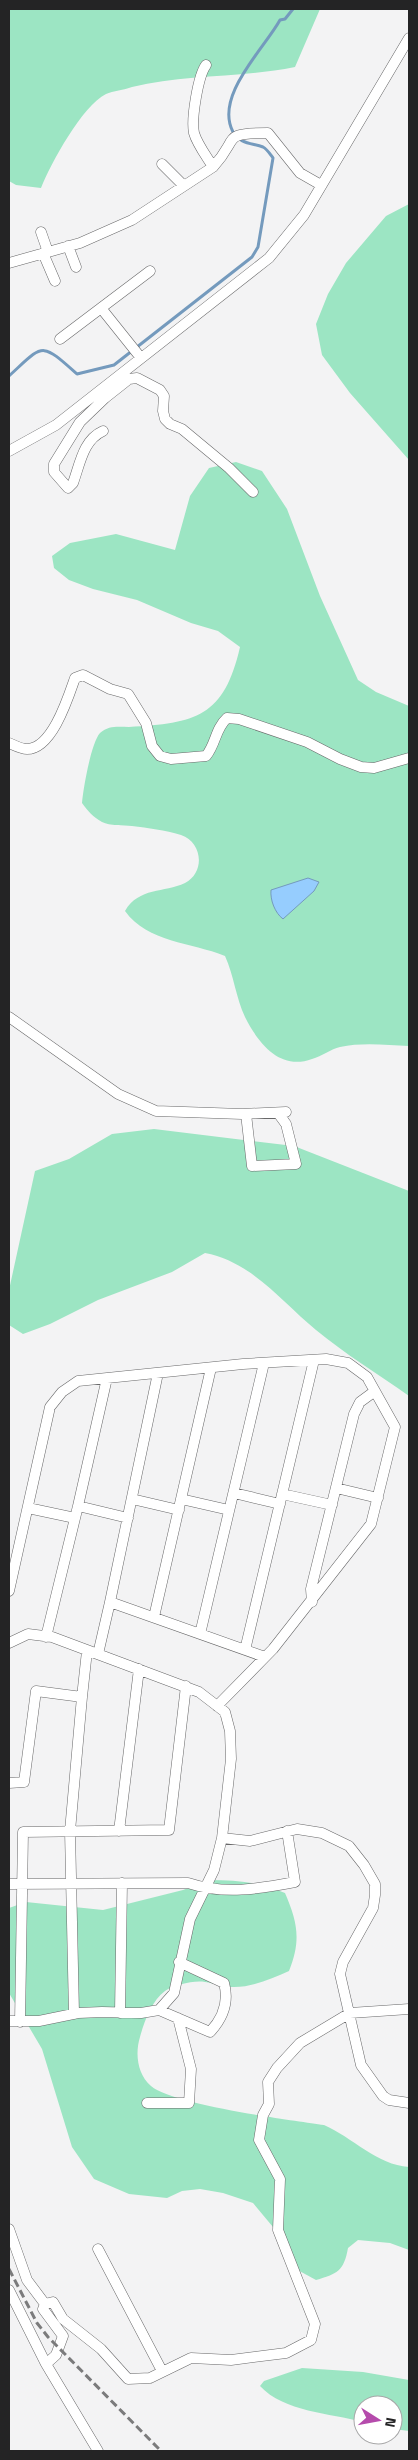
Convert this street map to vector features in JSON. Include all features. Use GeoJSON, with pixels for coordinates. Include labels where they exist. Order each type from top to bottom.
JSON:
{"type":"FeatureCollection","features":[{"type":"Feature","properties":{"kind":"street"},"geometry":{"type":"LineString","coordinates":[[104,431],[93,436],[87,444],[73,483],[68,488],[54,472],[54,464],[80,422],[103,394],[140,356],[269,258],[299,221],[409,38]]}},
{"type":"Feature","properties":{"kind":"street"},"geometry":{"type":"LineString","coordinates":[[206,65],[201,71],[198,87],[194,134],[213,167]]}},
{"type":"Feature","properties":{"kind":"street"},"geometry":{"type":"LineString","coordinates":[[9,263],[68,246],[132,220],[213,167],[221,159],[231,139],[241,133],[268,133],[300,173],[321,185]]}},
{"type":"Feature","properties":{"kind":"street"},"geometry":{"type":"LineString","coordinates":[[162,164],[183,185]]}},
{"type":"Feature","properties":{"kind":"street"},"geometry":{"type":"LineString","coordinates":[[42,232],[46,253],[55,281]]}},
{"type":"Feature","properties":{"kind":"street"},"geometry":{"type":"LineString","coordinates":[[68,246],[76,267]]}},
{"type":"Feature","properties":{"kind":"street"},"geometry":{"type":"LineString","coordinates":[[60,339],[150,271]]}},
{"type":"Feature","properties":{"kind":"street"},"geometry":{"type":"LineString","coordinates":[[101,308],[140,356]]}},
{"type":"Feature","properties":{"kind":"street"},"geometry":{"type":"LineString","coordinates":[[9,451],[56,425],[103,394],[136,378],[160,390],[164,396],[163,411],[165,419],[170,424],[182,429],[229,468],[252,492]]}},
{"type":"Feature","properties":{"kind":"street"},"geometry":{"type":"LineString","coordinates":[[9,743],[28,749],[42,744],[55,726],[75,678],[83,674],[110,689],[128,694],[146,723],[152,746],[160,756],[171,759],[206,756],[220,724],[227,718],[239,719],[306,742],[340,759],[361,766],[374,768],[409,758]]}},
{"type":"Feature","properties":{"kind":"street"},"geometry":{"type":"LineString","coordinates":[[9,1018],[118,1094],[156,1111],[246,1114],[282,1112],[296,1164],[252,1166],[246,1114]]}},
{"type":"Feature","properties":{"kind":"street"},"geometry":{"type":"LineString","coordinates":[[9,1590],[50,1407],[62,1392],[78,1382],[107,1378],[326,1359],[348,1363],[367,1377],[395,1427],[371,1524],[312,1602],[266,1657],[217,1706]]}},
{"type":"Feature","properties":{"kind":"street"},"geometry":{"type":"LineString","coordinates":[[245,1650],[314,1360]]}},
{"type":"Feature","properties":{"kind":"street"},"geometry":{"type":"LineString","coordinates":[[200,1634],[264,1363]]}},
{"type":"Feature","properties":{"kind":"street"},"geometry":{"type":"LineString","coordinates":[[154,1617],[211,1368]]}},
{"type":"Feature","properties":{"kind":"street"},"geometry":{"type":"LineString","coordinates":[[74,2014],[70,1832],[82,1697],[92,1653],[110,1602],[158,1373]]}},
{"type":"Feature","properties":{"kind":"street"},"geometry":{"type":"LineString","coordinates":[[46,1636],[107,1378]]}},
{"type":"Feature","properties":{"kind":"street"},"geometry":{"type":"LineString","coordinates":[[312,1602],[312,1589],[354,1414],[360,1402],[375,1391]]}},
{"type":"Feature","properties":{"kind":"street"},"geometry":{"type":"LineString","coordinates":[[336,1488],[378,1498]]}},
{"type":"Feature","properties":{"kind":"street"},"geometry":{"type":"LineString","coordinates":[[234,1494],[332,1505]]}},
{"type":"Feature","properties":{"kind":"street"},"geometry":{"type":"LineString","coordinates":[[132,1499],[179,1510]]}},
{"type":"Feature","properties":{"kind":"street"},"geometry":{"type":"LineString","coordinates":[[181,1499],[230,1510]]}},
{"type":"Feature","properties":{"kind":"street"},"geometry":{"type":"LineString","coordinates":[[78,1506],[128,1518]]}},
{"type":"Feature","properties":{"kind":"street"},"geometry":{"type":"LineString","coordinates":[[28,1508],[75,1518]]}},
{"type":"Feature","properties":{"kind":"street"},"geometry":{"type":"LineString","coordinates":[[110,1602],[266,1657]]}},
{"type":"Feature","properties":{"kind":"street"},"geometry":{"type":"LineString","coordinates":[[9,1642],[28,1634],[46,1636],[186,1686],[199,1692],[224,1712],[230,1732],[230,1750],[222,1838],[214,1870],[190,1919],[179,1962],[174,1993],[159,2010]]}},
{"type":"Feature","properties":{"kind":"street"},"geometry":{"type":"LineString","coordinates":[[119,1831],[139,1669]]}},
{"type":"Feature","properties":{"kind":"street"},"geometry":{"type":"LineString","coordinates":[[20,2022],[23,1832],[169,1830],[186,1686]]}},
{"type":"Feature","properties":{"kind":"street"},"geometry":{"type":"LineString","coordinates":[[9,1783],[24,1782],[36,1691],[82,1697]]}},
{"type":"Feature","properties":{"kind":"street"},"geometry":{"type":"LineString","coordinates":[[222,1838],[250,1841],[296,1829],[322,1833],[349,1846],[364,1864],[375,1884],[373,1908],[343,1962],[340,1974],[361,2065],[389,2100],[409,2103]]}},
{"type":"Feature","properties":{"kind":"street"},"geometry":{"type":"LineString","coordinates":[[9,1884],[188,1883],[205,1888],[253,1890],[295,1882],[287,1832]]}},
{"type":"Feature","properties":{"kind":"street"},"geometry":{"type":"LineString","coordinates":[[120,2013],[122,1883]]}},
{"type":"Feature","properties":{"kind":"street"},"geometry":{"type":"LineString","coordinates":[[9,2021],[39,2021],[74,2014],[102,2012],[142,2013],[159,2010],[210,2032],[220,2021],[227,1993],[224,1983],[179,1962]]}},
{"type":"Feature","properties":{"kind":"street"},"geometry":{"type":"LineString","coordinates":[[45,2304],[53,2302],[63,2318],[101,2349],[128,2379],[150,2378],[190,2358],[231,2360],[286,2354],[311,2340],[314,2324],[278,2230],[280,2180],[259,2140],[264,2115],[269,2104],[268,2082],[277,2068],[300,2043],[350,2013],[409,2009]]}},
{"type":"Feature","properties":{"kind":"street"},"geometry":{"type":"LineString","coordinates":[[147,2103],[188,2103],[191,2069],[178,2018]]}},
{"type":"Feature","properties":{"kind":"street"},"geometry":{"type":"LineString","coordinates":[[9,2229],[27,2280],[45,2304],[44,2309],[63,2336],[56,2355],[46,2364]]}},
{"type":"Feature","properties":{"kind":"street"},"geometry":{"type":"LineString","coordinates":[[98,2248],[162,2371]]}},
{"type":"Feature","properties":{"kind":"street"},"geometry":{"type":"LineString","coordinates":[[9,2290],[46,2364],[98,2451]]}},
{"type":"Feature","properties":{"kind":"green space"},"geometry":{"type":"Polygon","coordinates":[[[9,9],[320,9],[295,67],[254,73],[172,80],[106,94],[87,110],[68,136],[41,188],[16,185],[9,181],[9,9]]]}},
{"type":"Feature","properties":{"kind":"green space"},"geometry":{"type":"Polygon","coordinates":[[[409,204],[409,460],[350,393],[322,355],[316,324],[328,294],[346,263],[386,216],[409,204]]]}},
{"type":"Feature","properties":{"kind":"green space"},"geometry":{"type":"Polygon","coordinates":[[[236,462],[262,471],[287,509],[320,596],[358,680],[376,692],[409,706],[409,1046],[348,1045],[316,1058],[300,1062],[280,1058],[271,1052],[256,1036],[245,1017],[225,956],[158,936],[135,922],[125,911],[131,903],[145,894],[177,886],[192,878],[196,872],[199,858],[193,844],[181,835],[169,832],[105,823],[93,816],[82,803],[91,756],[100,733],[114,727],[172,723],[204,712],[216,702],[225,688],[240,647],[218,631],[191,623],[137,600],[93,589],[69,580],[54,568],[52,556],[70,543],[116,534],[175,550],[190,496],[209,468],[236,462]]]}},
{"type":"Feature","properties":{"kind":"green space"},"geometry":{"type":"Polygon","coordinates":[[[154,1129],[294,1146],[409,1191],[409,1396],[327,1339],[252,1274],[222,1258],[205,1253],[172,1272],[98,1300],[50,1324],[23,1334],[9,1325],[9,1290],[35,1171],[69,1159],[112,1134],[154,1129]]]}},
{"type":"Feature","properties":{"kind":"green space"},"geometry":{"type":"Polygon","coordinates":[[[209,1880],[248,1882],[285,1893],[295,1923],[296,1941],[293,1960],[289,1971],[253,1984],[231,1987],[205,1982],[190,1982],[165,1991],[152,2006],[138,2043],[138,2063],[143,2076],[151,2086],[163,2093],[183,2099],[233,2111],[324,2125],[375,2156],[397,2165],[409,2167],[409,2250],[390,2243],[358,2240],[348,2248],[342,2267],[329,2276],[316,2280],[294,2268],[283,2239],[253,2203],[223,2193],[200,2189],[182,2191],[167,2198],[129,2194],[94,2179],[72,2147],[42,2049],[9,1993],[9,1908],[26,1902],[103,1910],[183,1890],[209,1880]]]}},
{"type":"Feature","properties":{"kind":"green space"},"geometry":{"type":"Polygon","coordinates":[[[302,2368],[363,2372],[409,2380],[409,2431],[403,2430],[403,2395],[353,2395],[353,2420],[308,2410],[282,2401],[270,2395],[260,2386],[264,2381],[302,2368]]]}},
{"type":"Feature","properties":{"kind":"water"},"geometry":{"type":"Polygon","coordinates":[[[308,878],[319,882],[314,891],[283,919],[274,906],[271,890],[308,878]]]}},
{"type":"Feature","properties":{"kind":"waterway"},"geometry":{"type":"LineString","coordinates":[[9,376],[29,358],[42,351],[56,356],[77,374],[114,365],[252,257],[258,247],[273,158],[263,147],[246,143],[236,136],[229,118],[230,103],[243,73],[280,20],[285,19],[293,9]]}},
{"type":"Feature","properties":{"kind":"railway"},"geometry":{"type":"LineString","coordinates":[[9,2269],[37,2323],[48,2337],[161,2451]]}}]}
